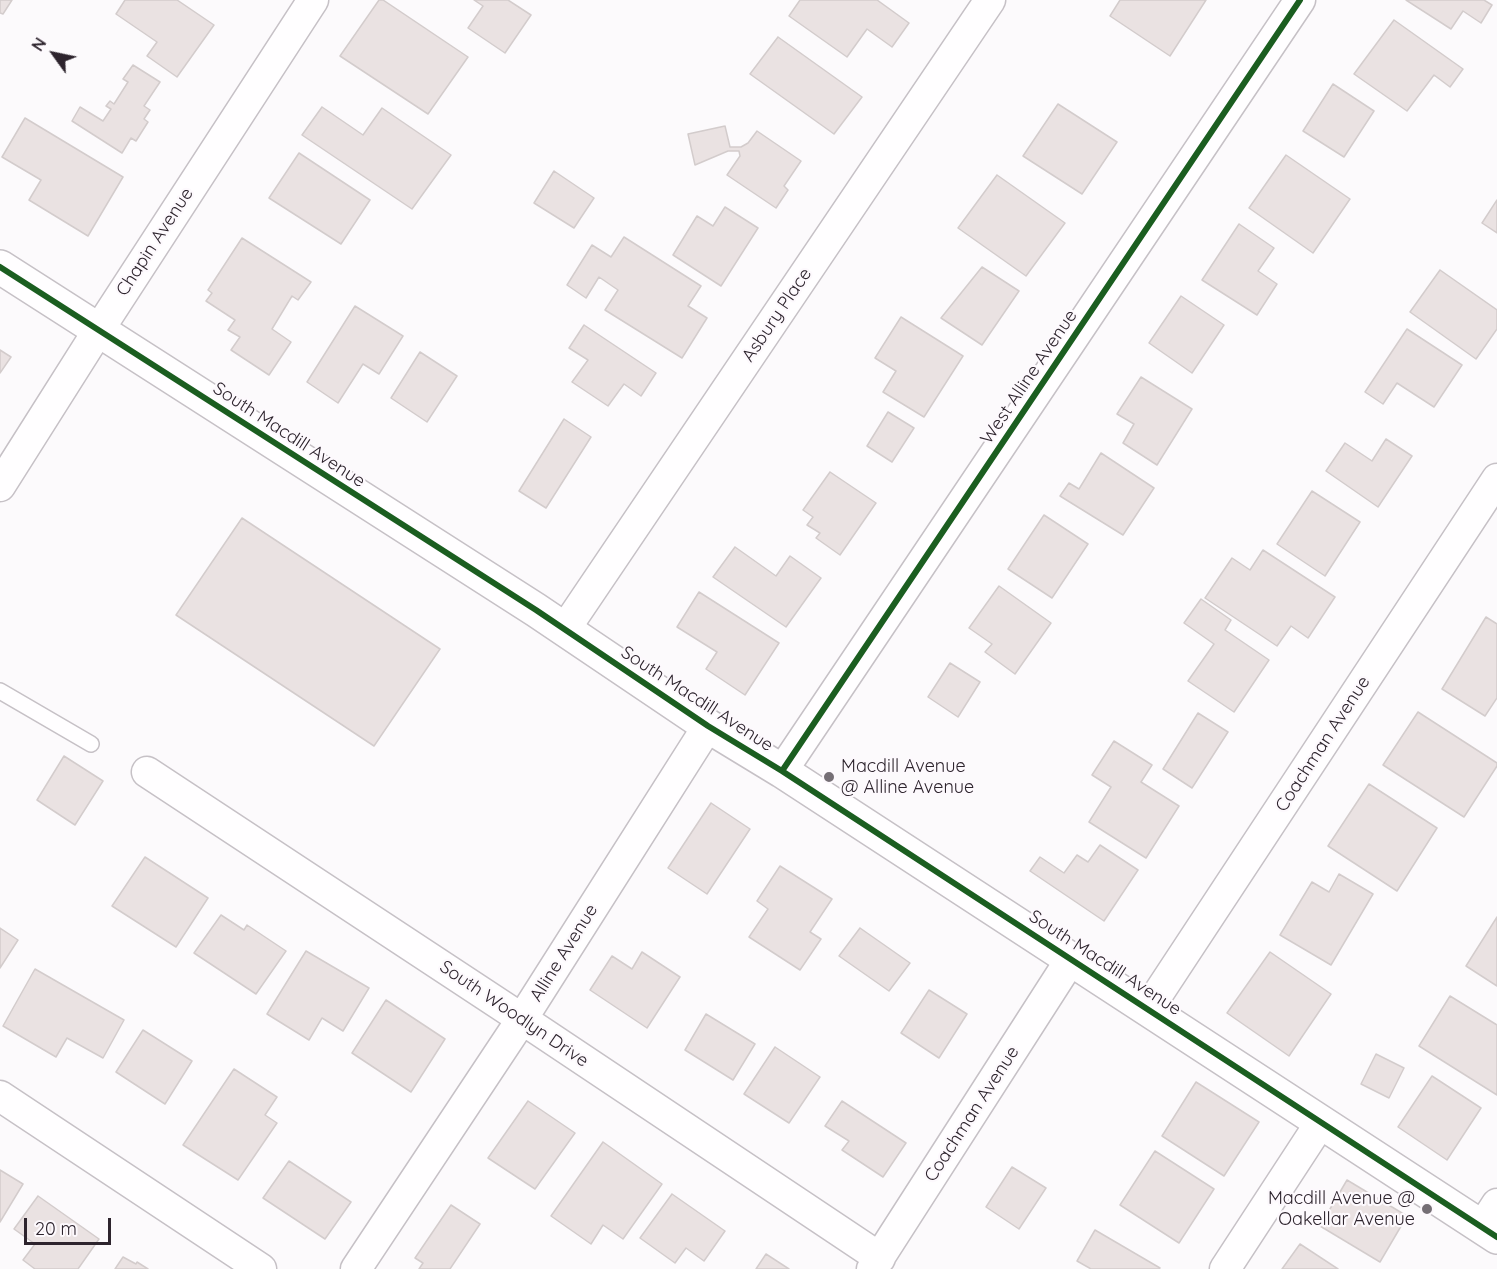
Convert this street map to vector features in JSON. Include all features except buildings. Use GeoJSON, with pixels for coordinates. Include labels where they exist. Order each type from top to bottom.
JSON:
{"type":"FeatureCollection","features":[{"type":"Feature","properties":{"kind":"street","name":"Chapin Avenue"},"geometry":{"type":"LineString","coordinates":[[0,486],[313,0]]}},
{"type":"Feature","properties":{"kind":"street","name":"Asbury Place"},"geometry":{"type":"LineString","coordinates":[[565,629],[990,0]]}},
{"type":"Feature","properties":{"kind":"street","name":"West Alline Avenue"},"geometry":{"type":"LineString","coordinates":[[782,771],[1300,0]]}},
{"type":"Feature","properties":{"kind":"street","name":"South Macdill Avenue"},"geometry":{"type":"LineString","coordinates":[[0,267],[565,629],[708,726],[782,771],[1321,1122],[1492,1222]]}},
{"type":"Feature","properties":{"kind":"street","name":"Coachman Avenue"},"geometry":{"type":"LineString","coordinates":[[1148,1009],[1497,479]]}},
{"type":"Feature","properties":{"kind":"street","name":"Alline Avenue"},"geometry":{"type":"LineString","coordinates":[[356,1269],[522,1019],[708,726]]}},
{"type":"Feature","properties":{"kind":"street","name":"South Woodlyn Drive"},"geometry":{"type":"LineString","coordinates":[[147,772],[522,1019],[876,1264]]}},
{"type":"Feature","properties":{"kind":"street","name":"Coachman Avenue"},"geometry":{"type":"LineString","coordinates":[[876,1264],[1071,959]]}},
{"type":"Feature","properties":{"kind":"street"},"geometry":{"type":"LineString","coordinates":[[0,1096],[261,1269]]}},
{"type":"Feature","properties":{"kind":"street"},"geometry":{"type":"LineString","coordinates":[[1225,1269],[1321,1122]]}},
{"type":"Feature","properties":{"kind":"lane"},"geometry":{"type":"LineString","coordinates":[[0,691],[91,744]]}},
{"type":"Feature","properties":{"kind":"cycle path"},"geometry":{"type":"LineString","coordinates":[[782,771],[1300,0]]}},
{"type":"Feature","properties":{"kind":"cycle path"},"geometry":{"type":"LineString","coordinates":[[0,267],[536,610],[708,726],[782,771],[1497,1237]]}},
{"type":"Feature","properties":{"kind":"place","name":"Macdill Avenue @ Alline Avenue"},"geometry":{"type":"Point","coordinates":[829,777]}},
{"type":"Feature","properties":{"kind":"place","name":"Macdill Avenue @ Oakellar Avenue"},"geometry":{"type":"Point","coordinates":[1427,1209]}}]}
